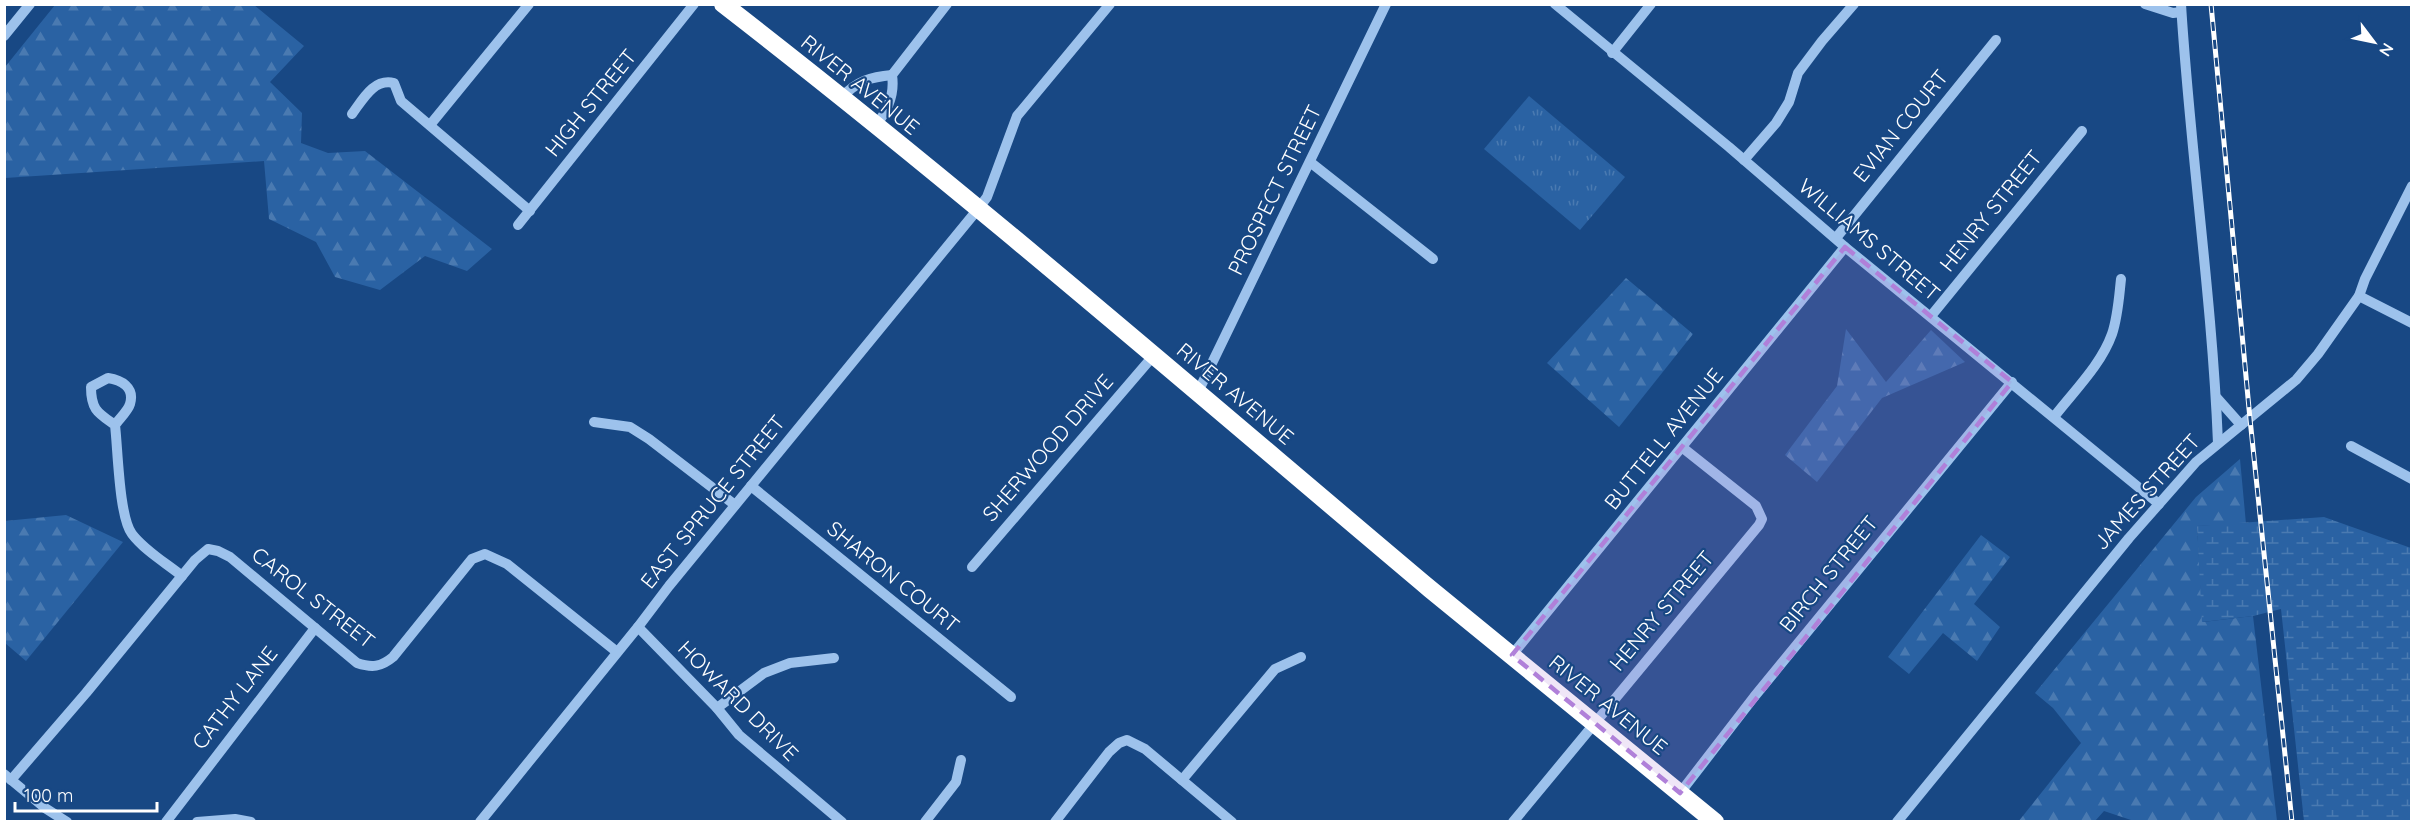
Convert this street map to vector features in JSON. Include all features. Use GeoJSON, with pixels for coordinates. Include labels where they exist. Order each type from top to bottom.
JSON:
{"type":"FeatureCollection","features":[{"type":"Feature","properties":{"kind":"highway","name":"RIVER AVENUE"},"geometry":{"type":"LineString","coordinates":[[723,4],[842,97],[978,209],[1155,355],[1432,591],[1715,822]]}},
{"type":"Feature","properties":{"kind":"street"},"geometry":{"type":"LineString","coordinates":[[4,36],[30,4]]}},
{"type":"Feature","properties":{"kind":"street"},"geometry":{"type":"LineString","coordinates":[[430,125],[529,4]]}},
{"type":"Feature","properties":{"kind":"street","name":"HIGH STREET"},"geometry":{"type":"LineString","coordinates":[[518,225],[694,4]]}},
{"type":"Feature","properties":{"kind":"street"},"geometry":{"type":"LineString","coordinates":[[875,126],[888,108],[893,84],[892,75],[947,4]]}},
{"type":"Feature","properties":{"kind":"street","name":"EAST SPRUCE STREET"},"geometry":{"type":"LineString","coordinates":[[480,822],[735,505],[978,209],[987,197],[1017,116],[1110,4]]}},
{"type":"Feature","properties":{"kind":"street","name":"PROSPECT STREET"},"geometry":{"type":"LineString","coordinates":[[1198,392],[1386,4]]}},
{"type":"Feature","properties":{"kind":"street","name":"WILLIAMS STREET"},"geometry":{"type":"LineString","coordinates":[[1554,4],[1744,160],[1845,247],[2159,504]]}},
{"type":"Feature","properties":{"kind":"street"},"geometry":{"type":"LineString","coordinates":[[1612,53],[1651,4]]}},
{"type":"Feature","properties":{"kind":"street"},"geometry":{"type":"LineString","coordinates":[[1744,160],[1785,109],[1798,73],[1854,4]]}},
{"type":"Feature","properties":{"kind":"street"},"geometry":{"type":"LineString","coordinates":[[2145,4],[2173,12],[2181,8],[2217,398],[2218,443]]}},
{"type":"Feature","properties":{"kind":"street","name":"EVIAN COURT"},"geometry":{"type":"LineString","coordinates":[[1836,238],[1996,40]]}},
{"type":"Feature","properties":{"kind":"street"},"geometry":{"type":"LineString","coordinates":[[842,97],[858,82],[892,75]]}},
{"type":"Feature","properties":{"kind":"street"},"geometry":{"type":"LineString","coordinates":[[352,114],[378,83],[386,81],[394,83],[401,101],[530,211]]}},
{"type":"Feature","properties":{"kind":"street","name":"HENRY STREET"},"geometry":{"type":"LineString","coordinates":[[1931,316],[2082,131]]}},
{"type":"Feature","properties":{"kind":"street"},"geometry":{"type":"LineString","coordinates":[[1310,162],[1433,259]]}},
{"type":"Feature","properties":{"kind":"street","name":"JAMES STREET"},"geometry":{"type":"LineString","coordinates":[[1898,822],[2196,462],[2296,380],[2318,354],[2359,296],[2365,279],[2412,186]]}},
{"type":"Feature","properties":{"kind":"street","name":"BUTTELL AVENUE"},"geometry":{"type":"LineString","coordinates":[[1512,655],[1845,247]]}},
{"type":"Feature","properties":{"kind":"street"},"geometry":{"type":"LineString","coordinates":[[2054,417],[2101,357],[2112,333],[2118,308],[2121,279]]}},
{"type":"Feature","properties":{"kind":"street"},"geometry":{"type":"LineString","coordinates":[[2359,296],[2412,324]]}},
{"type":"Feature","properties":{"kind":"street","name":"SHERWOOD DRIVE"},"geometry":{"type":"LineString","coordinates":[[972,567],[1155,355]]}},
{"type":"Feature","properties":{"kind":"street"},"geometry":{"type":"LineString","coordinates":[[115,425],[98,413],[91,403],[91,387],[108,378],[122,380],[129,389],[130,405],[115,425],[122,507],[126,523],[131,533],[142,544],[182,576]]}},
{"type":"Feature","properties":{"kind":"street","name":"BIRCH STREET"},"geometry":{"type":"LineString","coordinates":[[1680,793],[1754,697],[2012,382]]}},
{"type":"Feature","properties":{"kind":"street"},"geometry":{"type":"LineString","coordinates":[[2217,398],[2241,425]]}},
{"type":"Feature","properties":{"kind":"street"},"geometry":{"type":"LineString","coordinates":[[594,422],[630,427],[735,505]]}},
{"type":"Feature","properties":{"kind":"street"},"geometry":{"type":"LineString","coordinates":[[2351,446],[2412,479]]}},
{"type":"Feature","properties":{"kind":"street","name":"HENRY STREET"},"geometry":{"type":"LineString","coordinates":[[1513,822],[1759,525],[1761,519],[1756,506],[1683,448]]}},
{"type":"Feature","properties":{"kind":"street","name":"SHARON COURT"},"geometry":{"type":"LineString","coordinates":[[751,486],[1011,698]]}},
{"type":"Feature","properties":{"kind":"street","name":"CAROL STREET"},"geometry":{"type":"LineString","coordinates":[[8,777],[86,693],[204,551],[211,549],[230,557],[357,663],[377,667],[386,663],[472,559],[485,554],[507,564],[617,652]]}},
{"type":"Feature","properties":{"kind":"street","name":"HOWARD DRIVE"},"geometry":{"type":"LineString","coordinates":[[638,627],[717,708],[739,735],[842,822]]}},
{"type":"Feature","properties":{"kind":"street","name":"CATHY LANE"},"geometry":{"type":"LineString","coordinates":[[166,822],[315,628]]}},
{"type":"Feature","properties":{"kind":"street"},"geometry":{"type":"LineString","coordinates":[[1182,780],[1275,669],[1301,657]]}},
{"type":"Feature","properties":{"kind":"street"},"geometry":{"type":"LineString","coordinates":[[717,708],[764,673],[790,663],[834,658]]}},
{"type":"Feature","properties":{"kind":"street"},"geometry":{"type":"LineString","coordinates":[[1055,822],[1109,752],[1119,743],[1127,740],[1145,749],[1232,822]]}},
{"type":"Feature","properties":{"kind":"street"},"geometry":{"type":"LineString","coordinates":[[925,822],[956,782],[961,760]]}},
{"type":"Feature","properties":{"kind":"street"},"geometry":{"type":"LineString","coordinates":[[8,777],[45,808],[67,822]]}},
{"type":"Feature","properties":{"kind":"street"},"geometry":{"type":"LineString","coordinates":[[196,822],[235,819],[251,822]]}},
{"type":"Feature","properties":{"kind":"highlighted area"},"geometry":{"type":"Polygon","coordinates":[[[1845,247],[2012,382],[1680,793],[1512,655],[1845,247]]]}},
{"type":"Feature","properties":{"kind":"green space"},"geometry":{"type":"Polygon","coordinates":[[[55,5],[254,5],[304,46],[270,82],[302,113],[301,143],[328,153],[365,151],[492,249],[467,271],[425,256],[380,290],[335,277],[316,242],[269,219],[264,161],[5,178],[5,67],[55,5]]]}},
{"type":"Feature","properties":{"kind":"green space"},"geometry":{"type":"Polygon","coordinates":[[[1529,96],[1625,177],[1580,230],[1484,149],[1529,96]]]}},
{"type":"Feature","properties":{"kind":"green space"},"geometry":{"type":"Polygon","coordinates":[[[1626,278],[1693,334],[1619,427],[1547,363],[1626,278]]]}},
{"type":"Feature","properties":{"kind":"green space"},"geometry":{"type":"Polygon","coordinates":[[[1846,329],[1886,382],[1931,330],[1965,362],[1882,398],[1817,482],[1785,455],[1837,386],[1846,329]]]}},
{"type":"Feature","properties":{"kind":"green space"},"geometry":{"type":"Polygon","coordinates":[[[2240,459],[2246,524],[2197,526],[2203,622],[2253,616],[2277,821],[2134,821],[2104,811],[2095,821],[2018,822],[2081,743],[2053,708],[2035,693],[2196,497],[2240,459]]]}},
{"type":"Feature","properties":{"kind":"green space"},"geometry":{"type":"Polygon","coordinates":[[[66,515],[123,542],[26,661],[5,643],[5,521],[66,515]]]}},
{"type":"Feature","properties":{"kind":"green space"},"geometry":{"type":"Polygon","coordinates":[[[2324,517],[2411,548],[2411,821],[2304,821],[2281,609],[2253,616],[2202,622],[2197,526],[2324,517]]]}},
{"type":"Feature","properties":{"kind":"green space"},"geometry":{"type":"Polygon","coordinates":[[[1981,535],[2010,557],[1974,604],[2000,627],[1977,661],[1943,633],[1909,674],[1888,657],[1981,535]]]}},
{"type":"Feature","properties":{"kind":"railway"},"geometry":{"type":"LineString","coordinates":[[2211,4],[2250,419],[2292,822]]}}]}
